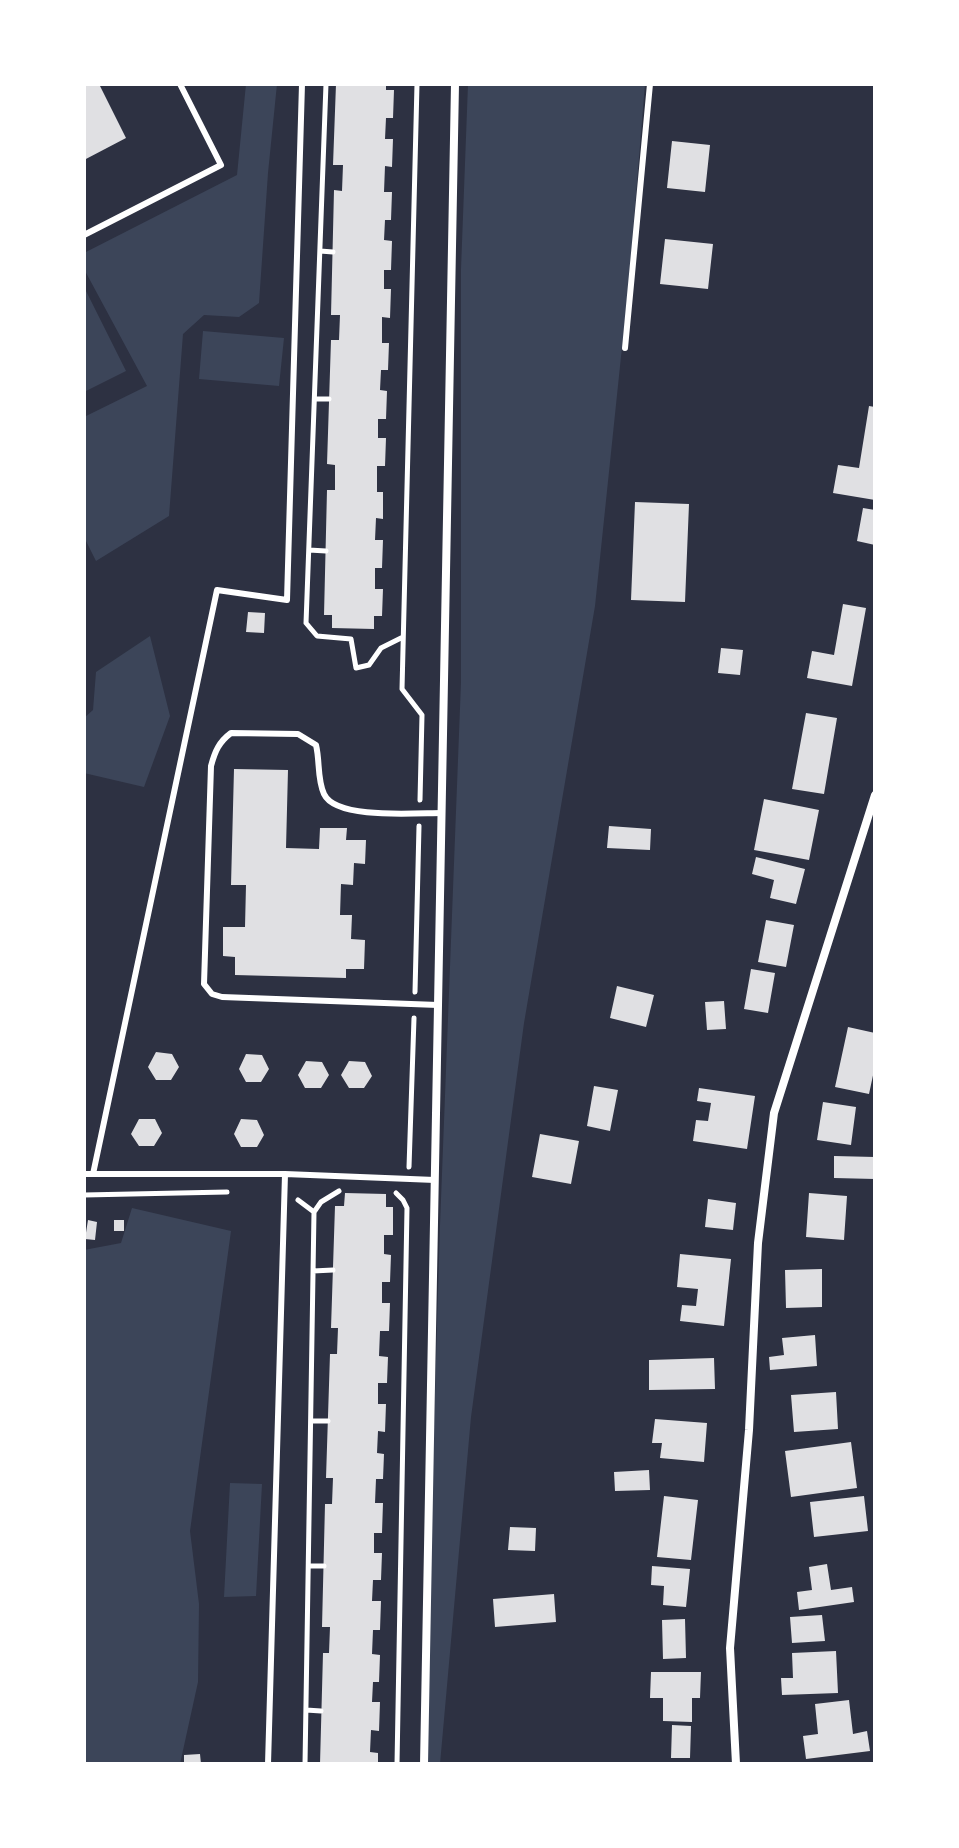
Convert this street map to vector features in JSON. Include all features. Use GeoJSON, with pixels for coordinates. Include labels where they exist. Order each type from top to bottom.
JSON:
{"type":"FeatureCollection","features":[{"type":"Feature","properties":{"kind":"street"},"geometry":{"type":"LineString","coordinates":[[424,1764],[455,84]]}},
{"type":"Feature","properties":{"kind":"street"},"geometry":{"type":"LineString","coordinates":[[736,1764],[730,1648],[749,1430],[758,1243],[774,1113],[875,795]]}},
{"type":"Feature","properties":{"kind":"lane"},"geometry":{"type":"LineString","coordinates":[[84,235],[221,165],[180,84]]}},
{"type":"Feature","properties":{"kind":"lane"},"geometry":{"type":"LineString","coordinates":[[93,1174],[217,590],[287,600],[302,84]]}},
{"type":"Feature","properties":{"kind":"lane"},"geometry":{"type":"LineString","coordinates":[[625,348],[650,84]]}},
{"type":"Feature","properties":{"kind":"lane"},"geometry":{"type":"LineString","coordinates":[[438,1005],[222,997],[212,994],[204,984],[211,766],[223,739],[231,733],[298,734],[316,745],[323,793],[328,801],[357,812],[442,813]]}},
{"type":"Feature","properties":{"kind":"lane"},"geometry":{"type":"LineString","coordinates":[[84,1174],[285,1174],[435,1180]]}},
{"type":"Feature","properties":{"kind":"lane"},"geometry":{"type":"LineString","coordinates":[[268,1764],[285,1174]]}},
{"type":"Feature","properties":{"kind":"path"},"geometry":{"type":"LineString","coordinates":[[326,84],[306,623],[317,636],[351,639],[356,668],[369,665],[381,648],[403,637]]}},
{"type":"Feature","properties":{"kind":"path"},"geometry":{"type":"LineString","coordinates":[[397,1764],[407,1208],[391,1190],[411,1165],[422,715],[402,689],[417,84]]}},
{"type":"Feature","properties":{"kind":"path"},"geometry":{"type":"LineString","coordinates":[[326,96],[335,98]]}},
{"type":"Feature","properties":{"kind":"path"},"geometry":{"type":"LineString","coordinates":[[320,251],[333,252]]}},
{"type":"Feature","properties":{"kind":"path"},"geometry":{"type":"LineString","coordinates":[[315,399],[329,399]]}},
{"type":"Feature","properties":{"kind":"path"},"geometry":{"type":"LineString","coordinates":[[309,550],[326,551]]}},
{"type":"Feature","properties":{"kind":"path"},"geometry":{"type":"LineString","coordinates":[[305,1764],[314,1212],[328,1197],[346,1189]]}},
{"type":"Feature","properties":{"kind":"path"},"geometry":{"type":"LineString","coordinates":[[284,1191],[314,1212]]}},
{"type":"Feature","properties":{"kind":"path"},"geometry":{"type":"LineString","coordinates":[[84,1195],[238,1192]]}},
{"type":"Feature","properties":{"kind":"path"},"geometry":{"type":"LineString","coordinates":[[313,1271],[333,1270]]}},
{"type":"Feature","properties":{"kind":"path"},"geometry":{"type":"LineString","coordinates":[[311,1421],[328,1421]]}},
{"type":"Feature","properties":{"kind":"path"},"geometry":{"type":"LineString","coordinates":[[309,1566],[324,1566]]}},
{"type":"Feature","properties":{"kind":"path"},"geometry":{"type":"LineString","coordinates":[[306,1710],[321,1711]]}},
{"type":"Feature","properties":{"kind":"shaded area"},"geometry":{"type":"Polygon","coordinates":[[[246,84],[277,84],[259,303],[239,317],[204,315],[183,334],[169,516],[96,561],[84,537],[84,417],[147,386],[84,269],[84,253],[237,175],[246,84]]]}},
{"type":"Feature","properties":{"kind":"shaded area"},"geometry":{"type":"Polygon","coordinates":[[[468,84],[645,84],[629,280],[595,606],[524,1023],[471,1417],[440,1764],[424,1764],[440,1225],[461,682],[461,269],[468,84]]]}},
{"type":"Feature","properties":{"kind":"shaded area"},"geometry":{"type":"Polygon","coordinates":[[[84,287],[126,371],[84,392],[84,287]]]}},
{"type":"Feature","properties":{"kind":"shaded area"},"geometry":{"type":"Polygon","coordinates":[[[203,331],[284,338],[279,386],[199,379],[203,331]]]}},
{"type":"Feature","properties":{"kind":"shaded area"},"geometry":{"type":"Polygon","coordinates":[[[150,636],[170,716],[144,787],[84,773],[84,718],[93,710],[96,672],[150,636]]]}},
{"type":"Feature","properties":{"kind":"shaded area"},"geometry":{"type":"Polygon","coordinates":[[[132,1208],[231,1231],[190,1531],[199,1604],[198,1682],[180,1764],[84,1764],[84,1250],[121,1243],[132,1208]]]}},
{"type":"Feature","properties":{"kind":"shaded area"},"geometry":{"type":"Polygon","coordinates":[[[230,1483],[262,1484],[256,1596],[224,1597],[230,1483]]]}},
{"type":"Feature","properties":{"kind":"building"},"geometry":{"type":"Polygon","coordinates":[[[84,84],[99,84],[126,138],[84,160],[84,84]]]}},
{"type":"Feature","properties":{"kind":"building"},"geometry":{"type":"Polygon","coordinates":[[[336,84],[386,84],[386,90],[394,90],[393,118],[386,118],[385,139],[393,139],[392,167],[385,166],[384,192],[392,192],[391,220],[385,220],[384,240],[392,241],[391,270],[384,270],[384,289],[391,289],[390,318],[382,317],[382,343],[389,343],[388,370],[381,370],[380,390],[387,391],[386,419],[378,419],[378,438],[386,438],[385,466],[377,466],[377,492],[383,492],[383,519],[376,518],[375,540],[383,540],[382,568],[375,568],[375,589],[383,589],[382,616],[374,616],[374,629],[332,628],[332,615],[324,615],[327,490],[335,490],[335,465],[327,464],[331,340],[339,340],[340,315],[331,315],[334,190],[342,191],[343,165],[333,165],[336,84]]]}},
{"type":"Feature","properties":{"kind":"building"},"geometry":{"type":"Polygon","coordinates":[[[672,141],[710,145],[705,192],[667,188],[672,141]]]}},
{"type":"Feature","properties":{"kind":"building"},"geometry":{"type":"Polygon","coordinates":[[[665,239],[713,244],[708,289],[660,284],[665,239]]]}},
{"type":"Feature","properties":{"kind":"building"},"geometry":{"type":"Polygon","coordinates":[[[869,406],[875,407],[875,500],[833,493],[838,465],[859,468],[869,406]]]}},
{"type":"Feature","properties":{"kind":"building"},"geometry":{"type":"Polygon","coordinates":[[[635,502],[689,504],[685,602],[631,600],[635,502]]]}},
{"type":"Feature","properties":{"kind":"building"},"geometry":{"type":"Polygon","coordinates":[[[863,508],[875,510],[875,545],[857,541],[863,508]]]}},
{"type":"Feature","properties":{"kind":"building"},"geometry":{"type":"Polygon","coordinates":[[[843,604],[866,608],[852,686],[807,678],[812,651],[834,655],[843,604]]]}},
{"type":"Feature","properties":{"kind":"building"},"geometry":{"type":"Polygon","coordinates":[[[248,612],[265,613],[264,633],[246,632],[248,612]]]}},
{"type":"Feature","properties":{"kind":"building"},"geometry":{"type":"Polygon","coordinates":[[[721,648],[743,650],[740,675],[718,673],[721,648]]]}},
{"type":"Feature","properties":{"kind":"building"},"geometry":{"type":"Polygon","coordinates":[[[806,713],[837,718],[824,794],[792,789],[806,713]]]}},
{"type":"Feature","properties":{"kind":"building"},"geometry":{"type":"Polygon","coordinates":[[[234,769],[288,770],[286,848],[319,849],[320,828],[347,828],[346,840],[366,840],[365,864],[354,863],[353,885],[341,884],[340,915],[352,915],[351,939],[365,940],[364,969],[346,969],[346,978],[235,975],[235,957],[223,956],[223,927],[245,927],[246,885],[231,885],[234,769]]]}},
{"type":"Feature","properties":{"kind":"building"},"geometry":{"type":"Polygon","coordinates":[[[764,799],[819,810],[809,860],[754,850],[764,799]]]}},
{"type":"Feature","properties":{"kind":"building"},"geometry":{"type":"Polygon","coordinates":[[[609,826],[651,829],[650,850],[607,848],[609,826]]]}},
{"type":"Feature","properties":{"kind":"building"},"geometry":{"type":"Polygon","coordinates":[[[756,857],[805,869],[796,904],[770,898],[774,880],[752,874],[756,857]]]}},
{"type":"Feature","properties":{"kind":"building"},"geometry":{"type":"Polygon","coordinates":[[[766,920],[794,925],[786,967],[758,962],[766,920]]]}},
{"type":"Feature","properties":{"kind":"building"},"geometry":{"type":"Polygon","coordinates":[[[751,969],[775,973],[768,1013],[744,1009],[751,969]]]}},
{"type":"Feature","properties":{"kind":"building"},"geometry":{"type":"Polygon","coordinates":[[[617,986],[654,995],[646,1027],[610,1018],[617,986]]]}},
{"type":"Feature","properties":{"kind":"building"},"geometry":{"type":"Polygon","coordinates":[[[724,1001],[726,1029],[707,1030],[705,1002],[724,1001]]]}},
{"type":"Feature","properties":{"kind":"building"},"geometry":{"type":"Polygon","coordinates":[[[848,1027],[875,1033],[875,1066],[869,1094],[835,1087],[848,1027]]]}},
{"type":"Feature","properties":{"kind":"building"},"geometry":{"type":"Polygon","coordinates":[[[156,1052],[172,1054],[179,1067],[171,1080],[156,1080],[148,1067],[156,1052]]]}},
{"type":"Feature","properties":{"kind":"building"},"geometry":{"type":"Polygon","coordinates":[[[246,1054],[262,1055],[269,1069],[261,1082],[246,1082],[239,1069],[246,1054]]]}},
{"type":"Feature","properties":{"kind":"building"},"geometry":{"type":"Polygon","coordinates":[[[306,1061],[322,1062],[329,1075],[321,1088],[305,1088],[298,1075],[306,1061]]]}},
{"type":"Feature","properties":{"kind":"building"},"geometry":{"type":"Polygon","coordinates":[[[349,1061],[365,1062],[372,1076],[364,1088],[349,1088],[341,1075],[349,1061]]]}},
{"type":"Feature","properties":{"kind":"building"},"geometry":{"type":"Polygon","coordinates":[[[594,1086],[618,1090],[610,1131],[587,1126],[594,1086]]]}},
{"type":"Feature","properties":{"kind":"building"},"geometry":{"type":"Polygon","coordinates":[[[699,1088],[755,1096],[747,1149],[693,1141],[696,1120],[708,1121],[711,1103],[697,1101],[699,1088]]]}},
{"type":"Feature","properties":{"kind":"building"},"geometry":{"type":"Polygon","coordinates":[[[823,1102],[856,1107],[851,1145],[817,1140],[823,1102]]]}},
{"type":"Feature","properties":{"kind":"building"},"geometry":{"type":"Polygon","coordinates":[[[139,1119],[155,1119],[162,1133],[154,1146],[139,1146],[131,1134],[139,1119]]]}},
{"type":"Feature","properties":{"kind":"building"},"geometry":{"type":"Polygon","coordinates":[[[241,1119],[257,1120],[264,1135],[257,1147],[241,1147],[234,1134],[241,1119]]]}},
{"type":"Feature","properties":{"kind":"building"},"geometry":{"type":"Polygon","coordinates":[[[540,1134],[579,1141],[571,1184],[532,1177],[540,1134]]]}},
{"type":"Feature","properties":{"kind":"building"},"geometry":{"type":"Polygon","coordinates":[[[834,1156],[875,1157],[875,1179],[834,1178],[834,1156]]]}},
{"type":"Feature","properties":{"kind":"building"},"geometry":{"type":"Polygon","coordinates":[[[345,1193],[386,1194],[386,1207],[393,1207],[393,1235],[384,1235],[384,1254],[391,1255],[390,1282],[382,1282],[382,1303],[390,1303],[389,1331],[380,1331],[379,1356],[388,1357],[387,1383],[378,1383],[378,1404],[386,1404],[385,1432],[378,1431],[377,1453],[384,1454],[383,1479],[376,1479],[375,1503],[383,1503],[382,1533],[374,1533],[374,1553],[382,1553],[381,1580],[373,1580],[372,1601],[381,1601],[380,1630],[373,1630],[372,1654],[380,1655],[379,1682],[373,1682],[372,1702],[380,1702],[379,1731],[371,1730],[370,1752],[378,1753],[378,1764],[320,1764],[323,1653],[329,1653],[330,1627],[322,1627],[325,1504],[332,1504],[333,1478],[326,1478],[330,1354],[337,1354],[338,1328],[331,1328],[335,1206],[344,1206],[345,1193]]]}},
{"type":"Feature","properties":{"kind":"building"},"geometry":{"type":"Polygon","coordinates":[[[809,1193],[847,1196],[844,1240],[806,1237],[809,1193]]]}},
{"type":"Feature","properties":{"kind":"building"},"geometry":{"type":"Polygon","coordinates":[[[708,1199],[736,1203],[733,1230],[705,1227],[708,1199]]]}},
{"type":"Feature","properties":{"kind":"building"},"geometry":{"type":"Polygon","coordinates":[[[88,1220],[97,1222],[95,1240],[85,1239],[88,1220]]]}},
{"type":"Feature","properties":{"kind":"building"},"geometry":{"type":"Polygon","coordinates":[[[114,1220],[124,1220],[124,1231],[114,1231],[114,1220]]]}},
{"type":"Feature","properties":{"kind":"building"},"geometry":{"type":"Polygon","coordinates":[[[680,1254],[731,1259],[724,1326],[680,1321],[682,1305],[696,1306],[698,1289],[677,1287],[680,1254]]]}},
{"type":"Feature","properties":{"kind":"building"},"geometry":{"type":"Polygon","coordinates":[[[822,1269],[822,1307],[786,1308],[785,1270],[822,1269]]]}},
{"type":"Feature","properties":{"kind":"building"},"geometry":{"type":"Polygon","coordinates":[[[815,1335],[817,1366],[770,1370],[769,1357],[784,1355],[782,1338],[815,1335]]]}},
{"type":"Feature","properties":{"kind":"building"},"geometry":{"type":"Polygon","coordinates":[[[714,1358],[715,1389],[649,1390],[649,1360],[714,1358]]]}},
{"type":"Feature","properties":{"kind":"building"},"geometry":{"type":"Polygon","coordinates":[[[836,1392],[838,1429],[794,1432],[791,1395],[836,1392]]]}},
{"type":"Feature","properties":{"kind":"building"},"geometry":{"type":"Polygon","coordinates":[[[655,1419],[707,1423],[704,1462],[660,1458],[662,1443],[652,1443],[655,1419]]]}},
{"type":"Feature","properties":{"kind":"building"},"geometry":{"type":"Polygon","coordinates":[[[851,1442],[857,1488],[791,1497],[785,1451],[851,1442]]]}},
{"type":"Feature","properties":{"kind":"building"},"geometry":{"type":"Polygon","coordinates":[[[649,1470],[650,1490],[615,1491],[614,1472],[649,1470]]]}},
{"type":"Feature","properties":{"kind":"building"},"geometry":{"type":"Polygon","coordinates":[[[664,1496],[698,1500],[691,1560],[657,1557],[664,1496]]]}},
{"type":"Feature","properties":{"kind":"building"},"geometry":{"type":"Polygon","coordinates":[[[864,1496],[868,1531],[814,1537],[810,1502],[864,1496]]]}},
{"type":"Feature","properties":{"kind":"building"},"geometry":{"type":"Polygon","coordinates":[[[510,1527],[536,1528],[535,1551],[508,1550],[510,1527]]]}},
{"type":"Feature","properties":{"kind":"building"},"geometry":{"type":"Polygon","coordinates":[[[827,1564],[831,1590],[852,1587],[854,1602],[799,1610],[797,1592],[812,1590],[809,1567],[827,1564]]]}},
{"type":"Feature","properties":{"kind":"building"},"geometry":{"type":"Polygon","coordinates":[[[652,1566],[690,1569],[686,1607],[663,1605],[664,1586],[651,1585],[652,1566]]]}},
{"type":"Feature","properties":{"kind":"building"},"geometry":{"type":"Polygon","coordinates":[[[554,1594],[556,1622],[495,1627],[493,1599],[554,1594]]]}},
{"type":"Feature","properties":{"kind":"building"},"geometry":{"type":"Polygon","coordinates":[[[822,1615],[825,1641],[792,1643],[790,1617],[822,1615]]]}},
{"type":"Feature","properties":{"kind":"building"},"geometry":{"type":"Polygon","coordinates":[[[685,1619],[686,1658],[663,1659],[662,1620],[685,1619]]]}},
{"type":"Feature","properties":{"kind":"building"},"geometry":{"type":"Polygon","coordinates":[[[836,1651],[838,1693],[782,1695],[781,1678],[793,1678],[792,1653],[836,1651]]]}},
{"type":"Feature","properties":{"kind":"building"},"geometry":{"type":"Polygon","coordinates":[[[651,1672],[701,1672],[700,1698],[692,1698],[692,1722],[663,1721],[663,1698],[650,1698],[651,1672]]]}},
{"type":"Feature","properties":{"kind":"building"},"geometry":{"type":"Polygon","coordinates":[[[849,1700],[853,1734],[867,1731],[870,1751],[806,1759],[803,1736],[818,1734],[815,1704],[849,1700]]]}},
{"type":"Feature","properties":{"kind":"building"},"geometry":{"type":"Polygon","coordinates":[[[672,1725],[691,1726],[690,1758],[671,1758],[672,1725]]]}},
{"type":"Feature","properties":{"kind":"building"},"geometry":{"type":"Polygon","coordinates":[[[200,1754],[201,1764],[184,1764],[184,1755],[200,1754]]]}}]}
